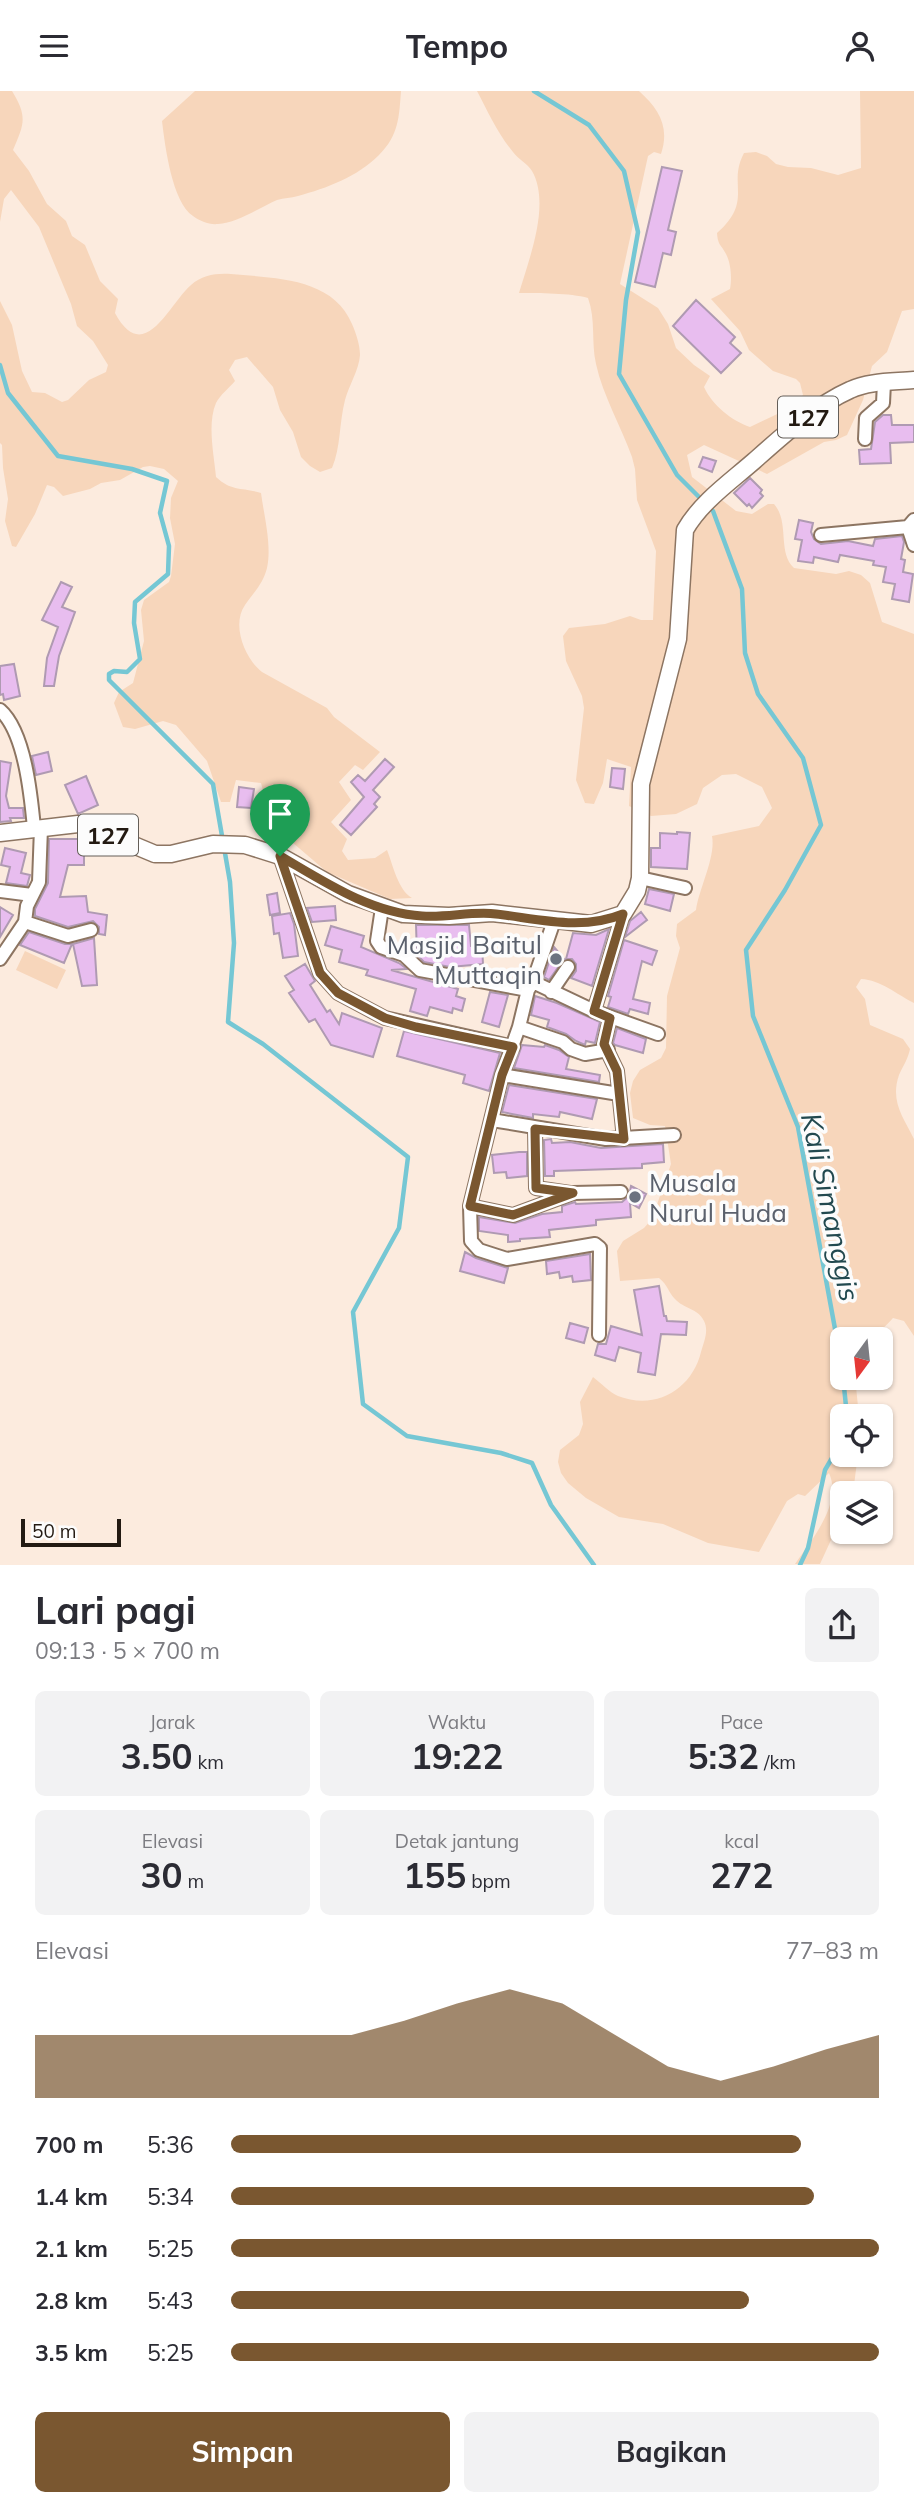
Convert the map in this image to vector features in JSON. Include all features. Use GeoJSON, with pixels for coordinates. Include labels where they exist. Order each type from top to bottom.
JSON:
{"type":"FeatureCollection","features":[{"type":"Feature","properties":{"kind":"main road","name":"127"},"geometry":{"type":"LineString","coordinates":[[0,832],[78,824],[155,854],[213,844],[245,845],[280,856],[348,894],[403,914],[424,916],[492,913],[591,924],[623,914],[637,891],[640,877],[642,784],[678,639],[683,541],[692,517],[789,430],[847,391],[860,386],[914,380]]}},
{"type":"Feature","properties":{"kind":"street"},"geometry":{"type":"LineString","coordinates":[[865,439],[866,418],[883,403],[884,383]]}},
{"type":"Feature","properties":{"kind":"street"},"geometry":{"type":"LineString","coordinates":[[821,535],[911,524],[914,545]]}},
{"type":"Feature","properties":{"kind":"street"},"geometry":{"type":"LineString","coordinates":[[0,711],[11,721],[29,785],[37,828],[39,882],[27,906],[25,922],[0,959]]}},
{"type":"Feature","properties":{"kind":"street"},"geometry":{"type":"LineString","coordinates":[[280,856],[320,973],[338,993],[385,1018],[513,1047]]}},
{"type":"Feature","properties":{"kind":"street"},"geometry":{"type":"LineString","coordinates":[[640,877],[685,888]]}},
{"type":"Feature","properties":{"kind":"street"},"geometry":{"type":"LineString","coordinates":[[0,891],[32,895]]}},
{"type":"Feature","properties":{"kind":"street"},"geometry":{"type":"LineString","coordinates":[[382,908],[377,941],[382,947],[404,955],[420,970],[530,986],[658,1034]]}},
{"type":"Feature","properties":{"kind":"street"},"geometry":{"type":"LineString","coordinates":[[594,1011],[623,914]]}},
{"type":"Feature","properties":{"kind":"street"},"geometry":{"type":"LineString","coordinates":[[554,921],[502,1075],[470,1206],[471,1241],[474,1247],[492,1256],[507,1259],[595,1244],[600,1248],[599,1335]]}},
{"type":"Feature","properties":{"kind":"street"},"geometry":{"type":"LineString","coordinates":[[25,922],[68,936],[90,930]]}},
{"type":"Feature","properties":{"kind":"street"},"geometry":{"type":"LineString","coordinates":[[551,992],[568,967]]}},
{"type":"Feature","properties":{"kind":"street"},"geometry":{"type":"LineString","coordinates":[[610,1018],[604,1044],[617,1071],[624,1139]]}},
{"type":"Feature","properties":{"kind":"street"},"geometry":{"type":"LineString","coordinates":[[519,1027],[563,1042],[570,1049],[585,1054],[608,1050]]}},
{"type":"Feature","properties":{"kind":"street"},"geometry":{"type":"LineString","coordinates":[[502,1075],[619,1094]]}},
{"type":"Feature","properties":{"kind":"street"},"geometry":{"type":"LineString","coordinates":[[492,1120],[535,1129],[624,1139],[674,1135]]}},
{"type":"Feature","properties":{"kind":"street"},"geometry":{"type":"LineString","coordinates":[[535,1129],[536,1188],[573,1193],[621,1192]]}},
{"type":"Feature","properties":{"kind":"street"},"geometry":{"type":"LineString","coordinates":[[470,1206],[513,1215],[573,1193]]}},
{"type":"Feature","properties":{"kind":"shaded area"},"geometry":{"type":"Polygon","coordinates":[[[0,91],[12,91],[22,114],[22,127],[13,150],[29,171],[47,204],[66,221],[72,236],[85,245],[100,281],[118,299],[115,313],[126,328],[136,334],[146,333],[156,326],[195,282],[210,275],[225,274],[283,279],[316,289],[331,297],[343,309],[352,324],[360,355],[345,400],[332,468],[320,472],[301,457],[273,387],[247,357],[235,360],[229,370],[235,381],[222,394],[213,411],[213,449],[216,477],[232,487],[261,493],[266,521],[269,550],[267,568],[261,583],[245,605],[239,622],[245,650],[262,672],[327,708],[334,717],[380,752],[363,770],[355,765],[339,782],[351,800],[331,822],[347,839],[342,851],[348,860],[375,858],[387,850],[400,883],[412,898],[390,899],[327,872],[293,843],[267,815],[261,783],[236,780],[230,802],[221,802],[207,761],[176,725],[163,721],[135,729],[123,727],[114,703],[119,692],[133,683],[144,641],[141,610],[144,600],[169,582],[171,576],[175,544],[170,518],[171,498],[178,481],[164,469],[150,466],[120,480],[101,483],[90,489],[63,496],[54,487],[47,485],[35,514],[16,547],[12,546],[5,521],[8,499],[0,443],[0,301],[12,325],[22,371],[32,392],[45,393],[62,402],[68,400],[89,380],[106,372],[108,365],[93,341],[77,326],[71,304],[39,227],[11,190],[4,199],[0,222],[0,91]]]}},
{"type":"Feature","properties":{"kind":"shaded area"},"geometry":{"type":"Polygon","coordinates":[[[195,91],[401,91],[398,117],[391,140],[379,155],[361,170],[331,185],[277,200],[240,218],[215,224],[193,216],[186,209],[175,186],[165,144],[162,121],[195,91]]]}},
{"type":"Feature","properties":{"kind":"shaded area"},"geometry":{"type":"Polygon","coordinates":[[[477,91],[639,91],[652,105],[661,119],[663,144],[661,154],[654,152],[648,156],[620,284],[658,308],[668,324],[676,348],[710,376],[704,387],[712,400],[730,416],[750,427],[790,408],[803,395],[796,379],[773,371],[749,350],[740,331],[711,299],[730,289],[729,262],[717,233],[734,211],[739,164],[744,153],[756,152],[767,156],[776,164],[811,168],[838,175],[861,168],[860,91],[914,91],[914,309],[902,311],[887,352],[872,366],[863,400],[847,435],[824,442],[767,474],[704,445],[687,455],[692,477],[736,511],[752,514],[768,504],[774,504],[781,519],[786,554],[794,568],[836,574],[849,571],[861,575],[870,583],[882,622],[914,634],[914,1003],[868,980],[861,979],[856,987],[865,999],[870,1025],[903,1039],[910,1049],[899,1075],[896,1093],[899,1109],[914,1139],[914,1336],[904,1321],[893,1318],[884,1327],[830,1327],[830,1390],[856,1390],[858,1404],[830,1404],[830,1467],[856,1467],[855,1481],[831,1481],[829,1473],[805,1496],[798,1494],[787,1501],[759,1552],[708,1543],[663,1524],[619,1517],[586,1498],[568,1483],[558,1462],[560,1450],[579,1435],[583,1424],[580,1402],[593,1377],[618,1396],[646,1401],[659,1398],[681,1386],[690,1377],[701,1352],[706,1332],[704,1321],[698,1313],[675,1299],[659,1278],[620,1281],[617,1251],[623,1241],[644,1228],[652,1219],[671,1164],[665,1126],[650,1125],[633,1118],[630,1093],[640,1070],[661,1058],[666,1048],[667,996],[680,948],[676,936],[677,924],[696,910],[712,853],[712,836],[759,826],[772,808],[762,787],[736,774],[722,775],[703,788],[697,804],[676,814],[651,816],[629,806],[631,767],[607,759],[603,783],[594,804],[585,803],[576,780],[584,708],[582,696],[566,661],[563,636],[569,628],[605,624],[630,616],[653,620],[656,551],[637,500],[632,457],[599,376],[588,298],[564,294],[519,293],[533,248],[539,215],[537,184],[530,168],[515,155],[477,91]]]}},
{"type":"Feature","properties":{"kind":"shaded area"},"geometry":{"type":"Polygon","coordinates":[[[25,951],[66,970],[57,989],[16,970],[25,951]]]}},
{"type":"Feature","properties":{"kind":"shaded area"},"geometry":{"type":"Polygon","coordinates":[[[830,1505],[830,1542],[820,1564],[795,1564],[816,1533],[830,1505]]]}},
{"type":"Feature","properties":{"kind":"building"},"geometry":{"type":"Polygon","coordinates":[[[662,167],[682,171],[668,230],[676,232],[671,255],[663,253],[655,287],[635,282],[662,167]]]}},
{"type":"Feature","properties":{"kind":"building"},"geometry":{"type":"Polygon","coordinates":[[[696,300],[735,337],[730,343],[741,353],[721,373],[673,326],[696,300]]]}},
{"type":"Feature","properties":{"kind":"building"},"geometry":{"type":"Polygon","coordinates":[[[883,415],[891,415],[892,425],[914,425],[914,442],[890,443],[891,463],[860,464],[859,450],[871,449],[875,422],[883,415]]]}},
{"type":"Feature","properties":{"kind":"building"},"geometry":{"type":"Polygon","coordinates":[[[703,457],[716,461],[712,472],[699,467],[703,457]]]}},
{"type":"Feature","properties":{"kind":"building"},"geometry":{"type":"Polygon","coordinates":[[[750,478],[762,490],[760,493],[763,496],[752,508],[734,493],[750,478]]]}},
{"type":"Feature","properties":{"kind":"building"},"geometry":{"type":"Polygon","coordinates":[[[799,520],[813,523],[811,532],[814,539],[821,544],[848,541],[873,546],[875,539],[902,536],[904,542],[901,559],[905,560],[903,572],[913,574],[909,602],[892,599],[895,584],[883,582],[886,567],[873,565],[874,561],[840,555],[838,562],[814,557],[813,563],[798,561],[802,540],[795,539],[799,520]]]}},
{"type":"Feature","properties":{"kind":"building"},"geometry":{"type":"Polygon","coordinates":[[[61,582],[72,587],[62,607],[75,612],[59,656],[54,686],[44,686],[47,658],[58,627],[42,620],[61,582]]]}},
{"type":"Feature","properties":{"kind":"building"},"geometry":{"type":"Polygon","coordinates":[[[14,664],[20,696],[4,700],[3,694],[0,695],[0,666],[14,664]]]}},
{"type":"Feature","properties":{"kind":"building"},"geometry":{"type":"Polygon","coordinates":[[[48,752],[52,771],[36,775],[32,756],[48,752]]]}},
{"type":"Feature","properties":{"kind":"building"},"geometry":{"type":"Polygon","coordinates":[[[385,759],[394,767],[373,790],[380,797],[374,804],[377,807],[351,835],[340,825],[364,797],[351,782],[358,775],[365,781],[385,759]]]}},
{"type":"Feature","properties":{"kind":"building"},"geometry":{"type":"Polygon","coordinates":[[[0,761],[11,763],[6,796],[9,808],[23,808],[24,818],[10,818],[11,821],[0,822],[0,761]]]}},
{"type":"Feature","properties":{"kind":"building"},"geometry":{"type":"Polygon","coordinates":[[[612,768],[625,769],[623,789],[610,787],[612,768]]]}},
{"type":"Feature","properties":{"kind":"building"},"geometry":{"type":"Polygon","coordinates":[[[86,776],[98,805],[78,814],[65,785],[86,776]]]}},
{"type":"Feature","properties":{"kind":"building"},"geometry":{"type":"Polygon","coordinates":[[[239,787],[254,789],[251,808],[237,807],[239,787]]]}},
{"type":"Feature","properties":{"kind":"building"},"geometry":{"type":"Polygon","coordinates":[[[660,833],[690,833],[687,869],[651,867],[651,848],[660,848],[660,833]]]}},
{"type":"Feature","properties":{"kind":"building"},"geometry":{"type":"Polygon","coordinates":[[[49,839],[84,839],[84,865],[68,865],[60,897],[86,896],[88,912],[107,915],[105,935],[99,934],[99,927],[93,921],[68,927],[35,916],[35,909],[48,883],[49,839]]]}},
{"type":"Feature","properties":{"kind":"building"},"geometry":{"type":"Polygon","coordinates":[[[5,848],[26,853],[21,873],[30,875],[27,886],[6,883],[10,867],[1,865],[5,848]]]}},
{"type":"Feature","properties":{"kind":"building"},"geometry":{"type":"Polygon","coordinates":[[[649,889],[674,894],[670,911],[645,904],[649,889]]]}},
{"type":"Feature","properties":{"kind":"building"},"geometry":{"type":"Polygon","coordinates":[[[277,893],[280,913],[270,915],[267,895],[277,893]]]}},
{"type":"Feature","properties":{"kind":"building"},"geometry":{"type":"Polygon","coordinates":[[[335,906],[336,920],[312,922],[307,908],[335,906]]]}},
{"type":"Feature","properties":{"kind":"building"},"geometry":{"type":"Polygon","coordinates":[[[0,907],[13,915],[0,937],[0,907]]]}},
{"type":"Feature","properties":{"kind":"building"},"geometry":{"type":"Polygon","coordinates":[[[641,912],[647,920],[625,937],[630,921],[641,912]]]}},
{"type":"Feature","properties":{"kind":"building"},"geometry":{"type":"Polygon","coordinates":[[[290,913],[298,956],[283,958],[279,933],[274,934],[272,916],[290,913]]]}},
{"type":"Feature","properties":{"kind":"building"},"geometry":{"type":"Polygon","coordinates":[[[416,925],[469,925],[471,946],[482,945],[483,964],[450,967],[424,962],[417,955],[416,925]]]}},
{"type":"Feature","properties":{"kind":"building"},"geometry":{"type":"Polygon","coordinates":[[[331,926],[364,936],[361,947],[407,969],[391,970],[458,989],[456,996],[465,999],[462,1011],[453,1008],[452,1013],[430,1007],[427,1016],[410,1011],[416,989],[366,975],[368,970],[339,962],[342,950],[325,945],[331,926]]]}},
{"type":"Feature","properties":{"kind":"building"},"geometry":{"type":"Polygon","coordinates":[[[609,929],[592,986],[571,978],[576,971],[576,964],[572,959],[566,959],[573,933],[596,935],[609,929]]]}},
{"type":"Feature","properties":{"kind":"building"},"geometry":{"type":"Polygon","coordinates":[[[29,932],[72,944],[64,963],[20,945],[29,932]]]}},
{"type":"Feature","properties":{"kind":"building"},"geometry":{"type":"Polygon","coordinates":[[[94,938],[97,985],[82,986],[73,944],[94,938]]]}},
{"type":"Feature","properties":{"kind":"building"},"geometry":{"type":"Polygon","coordinates":[[[624,940],[657,951],[652,965],[642,961],[633,999],[650,1003],[648,1014],[630,1009],[628,1014],[608,1007],[611,997],[608,996],[624,940]]]}},
{"type":"Feature","properties":{"kind":"building","name":"Masjid Baitul Muttaqin"},"geometry":{"type":"Polygon","coordinates":[[[554,947],[564,959],[549,980],[544,977],[554,947]]]}},
{"type":"Feature","properties":{"kind":"building"},"geometry":{"type":"Polygon","coordinates":[[[305,964],[315,981],[310,985],[327,1012],[330,1010],[339,1024],[342,1013],[382,1028],[373,1057],[331,1045],[315,1019],[309,1022],[289,993],[294,990],[285,976],[305,964]]]}},
{"type":"Feature","properties":{"kind":"building"},"geometry":{"type":"Polygon","coordinates":[[[490,992],[508,995],[499,1027],[482,1022],[490,992]]]}},
{"type":"Feature","properties":{"kind":"building"},"geometry":{"type":"Polygon","coordinates":[[[535,996],[600,1022],[595,1043],[586,1041],[585,1045],[547,1027],[549,1020],[531,1015],[535,996]]]}},
{"type":"Feature","properties":{"kind":"building"},"geometry":{"type":"Polygon","coordinates":[[[617,1028],[646,1039],[643,1053],[615,1045],[613,1043],[617,1028]]]}},
{"type":"Feature","properties":{"kind":"building"},"geometry":{"type":"Polygon","coordinates":[[[404,1031],[500,1053],[489,1091],[463,1083],[465,1075],[397,1056],[404,1031]]]}},
{"type":"Feature","properties":{"kind":"building"},"geometry":{"type":"Polygon","coordinates":[[[522,1045],[545,1045],[559,1050],[569,1057],[566,1069],[600,1075],[599,1082],[514,1068],[522,1045]]]}},
{"type":"Feature","properties":{"kind":"building"},"geometry":{"type":"Polygon","coordinates":[[[509,1085],[597,1099],[592,1119],[560,1112],[559,1117],[533,1114],[533,1118],[502,1112],[509,1085]]]}},
{"type":"Feature","properties":{"kind":"building"},"geometry":{"type":"Polygon","coordinates":[[[551,1139],[552,1143],[570,1142],[601,1148],[663,1144],[664,1162],[642,1164],[642,1168],[554,1171],[554,1176],[545,1176],[544,1140],[551,1139]]]}},
{"type":"Feature","properties":{"kind":"building"},"geometry":{"type":"Polygon","coordinates":[[[527,1152],[527,1176],[507,1178],[506,1172],[494,1173],[492,1155],[527,1152]]]}},
{"type":"Feature","properties":{"kind":"building"},"geometry":{"type":"Polygon","coordinates":[[[631,1186],[646,1194],[639,1208],[630,1203],[631,1217],[596,1220],[596,1225],[549,1230],[550,1237],[520,1241],[508,1242],[508,1235],[479,1231],[479,1217],[515,1223],[542,1214],[562,1212],[562,1206],[575,1202],[622,1202],[629,1196],[631,1186]]]}},
{"type":"Feature","properties":{"kind":"building"},"geometry":{"type":"Polygon","coordinates":[[[465,1252],[508,1268],[504,1283],[460,1271],[465,1252]]]}},
{"type":"Feature","properties":{"kind":"building"},"geometry":{"type":"Polygon","coordinates":[[[590,1254],[591,1280],[573,1282],[572,1276],[560,1278],[559,1272],[547,1274],[546,1261],[590,1254]]]}},
{"type":"Feature","properties":{"kind":"building"},"geometry":{"type":"Polygon","coordinates":[[[659,1286],[667,1321],[687,1322],[686,1335],[661,1334],[655,1375],[638,1372],[641,1353],[619,1347],[615,1361],[595,1355],[598,1344],[606,1344],[611,1326],[642,1335],[634,1290],[659,1286]]]}},
{"type":"Feature","properties":{"kind":"building"},"geometry":{"type":"Polygon","coordinates":[[[570,1323],[588,1328],[584,1343],[566,1338],[570,1323]]]}},
{"type":"Feature","properties":{"kind":"waterway","name":"Kali Simanggis"},"geometry":{"type":"LineString","coordinates":[[534,91],[589,125],[624,171],[638,232],[626,300],[619,374],[677,475],[703,501]]}},
{"type":"Feature","properties":{"kind":"waterway"},"geometry":{"type":"LineString","coordinates":[[0,365],[8,393],[58,456],[132,469],[167,481],[160,513],[169,546],[168,574],[135,602],[134,623],[140,659],[127,672],[114,671],[109,674],[109,680],[213,784],[230,882],[234,943],[228,1022],[263,1044],[408,1157],[399,1228],[353,1312],[363,1404],[407,1436],[501,1453],[532,1463],[551,1505],[594,1565]]}},
{"type":"Feature","properties":{"kind":"waterway","name":"Kali Simanggis"},"geometry":{"type":"LineString","coordinates":[[709,507],[713,511],[742,589],[745,653],[758,694],[803,758],[821,825],[785,890],[746,950],[753,1016],[798,1127],[835,1327]]}},
{"type":"Feature","properties":{"kind":"waterway","name":"Kali Simanggis"},"geometry":{"type":"LineString","coordinates":[[844,1390],[846,1404]]}},
{"type":"Feature","properties":{"kind":"waterway","name":"Kali Simanggis"},"geometry":{"type":"LineString","coordinates":[[800,1565],[808,1548],[825,1470],[830,1461]]}},
{"type":"Feature","properties":{"kind":"place","name":"Masjid Baitul Muttaqin"},"geometry":{"type":"Point","coordinates":[556,959]}},
{"type":"Feature","properties":{"kind":"place","name":"Musala Nurul Huda"},"geometry":{"type":"Point","coordinates":[635,1197]}},
{"type":"Feature","properties":{"kind":"route"},"geometry":{"type":"LineString","coordinates":[[280,856],[348,894],[374,906],[403,914],[449,916],[492,913],[591,924],[623,914],[594,1011],[610,1018],[604,1044],[617,1071],[624,1139],[535,1129],[536,1188],[573,1193],[513,1215],[470,1206],[502,1075],[513,1047],[385,1018],[338,993],[320,973],[280,856]]}}]}
